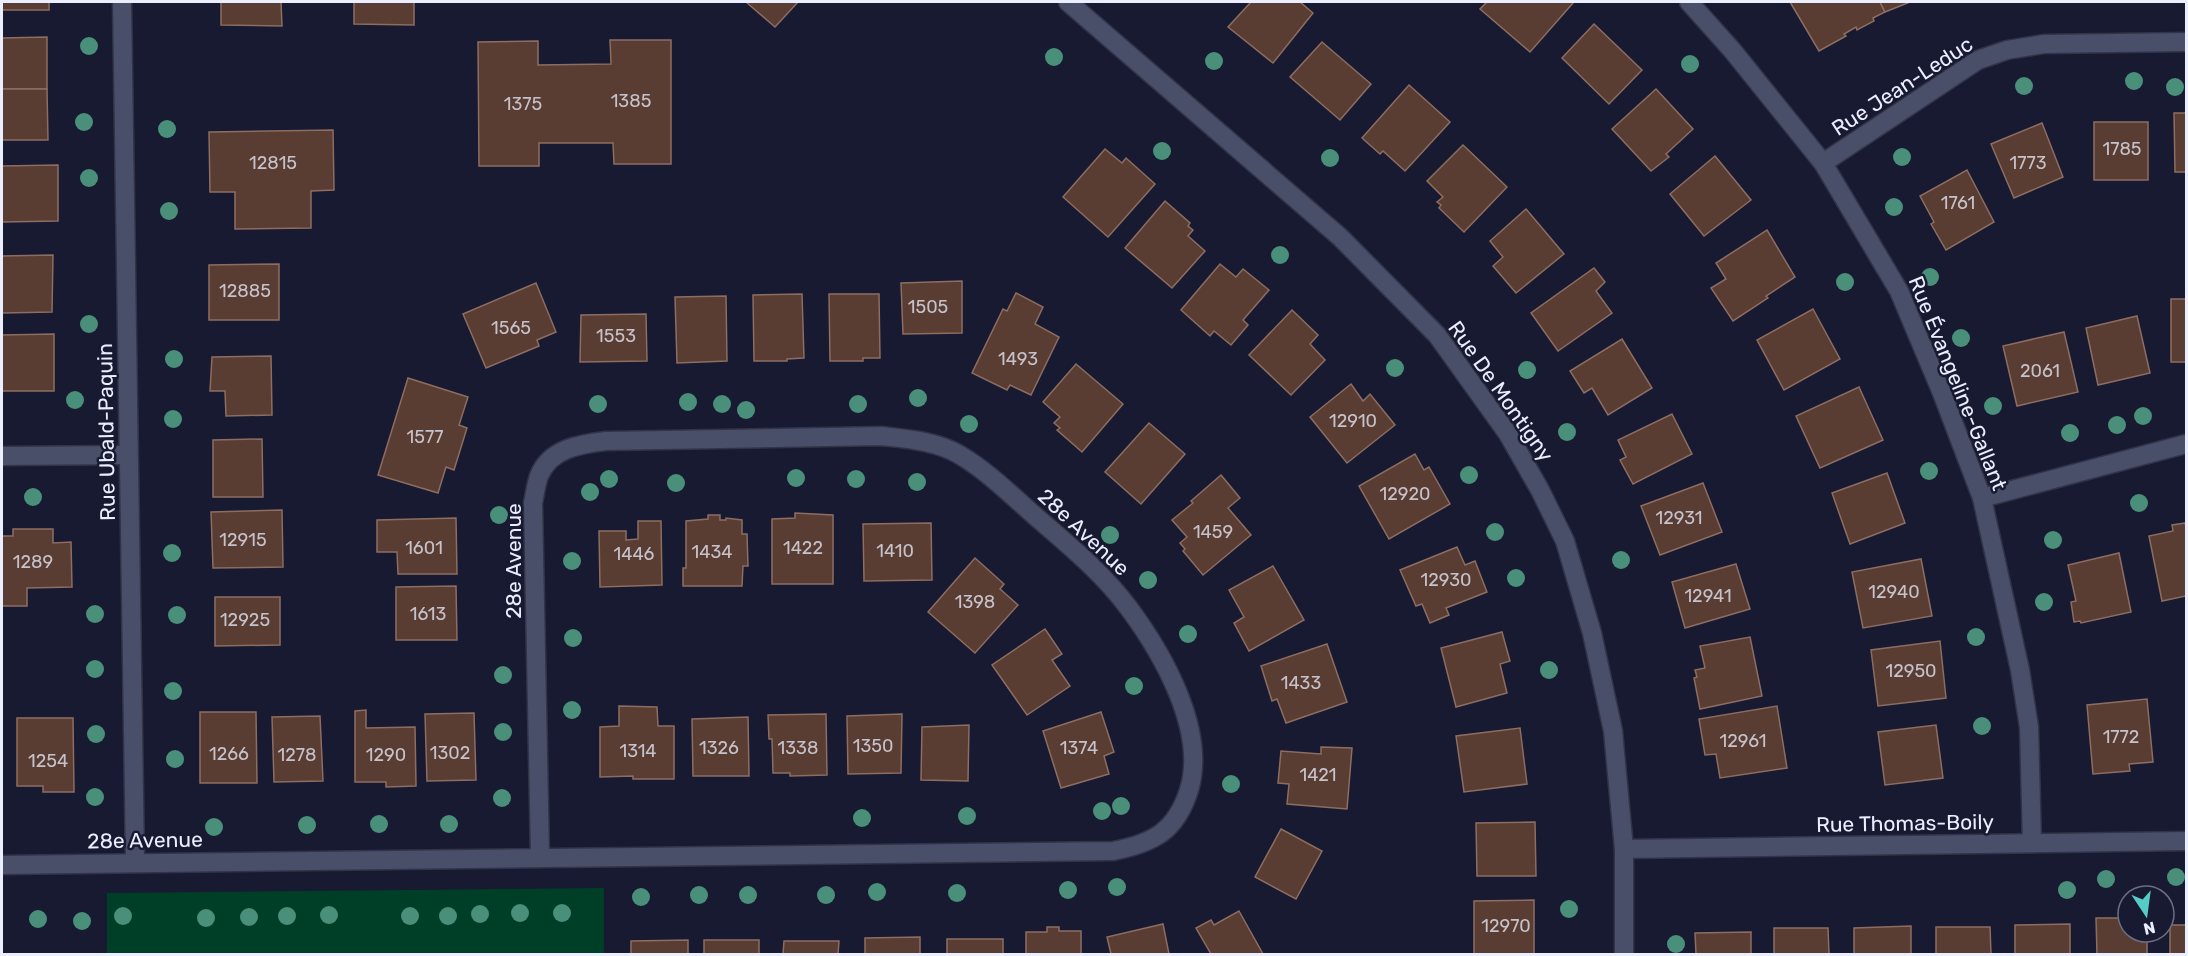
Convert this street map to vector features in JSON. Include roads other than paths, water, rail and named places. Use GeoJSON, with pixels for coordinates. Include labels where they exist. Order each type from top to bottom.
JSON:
{"type":"FeatureCollection","features":[{"type":"Feature","properties":{"kind":"street","name":"Rue Ubald-Paquin"},"geometry":{"type":"LineString","coordinates":[[122,2],[135,862]]}},
{"type":"Feature","properties":{"kind":"street","name":"Rue De Montigny"},"geometry":{"type":"LineString","coordinates":[[1068,2],[1340,237],[1437,335],[1508,435],[1540,490],[1565,541],[1592,633],[1612,731],[1624,849],[1624,954]]}},
{"type":"Feature","properties":{"kind":"street","name":"Rue Évangeline-Gallant"},"geometry":{"type":"LineString","coordinates":[[1689,2],[1732,50],[1823,164],[1899,291],[1942,393],[1982,498],[2020,670],[2029,727],[2032,843]]}},
{"type":"Feature","properties":{"kind":"street","name":"Rue Jean-Leduc"},"geometry":{"type":"LineString","coordinates":[[1823,164],[1977,60],[2007,50],[2044,44],[2187,42]]}},
{"type":"Feature","properties":{"kind":"street","name":"28e Avenue"},"geometry":{"type":"LineString","coordinates":[[2,865],[1113,850],[1139,846],[1162,835],[1183,810],[1194,775],[1193,743],[1182,704],[1172,682],[1157,651],[1128,606],[1071,547],[991,476],[958,453],[922,441],[880,436],[606,441],[578,444],[554,455],[539,474],[533,503],[540,856]]}},
{"type":"Feature","properties":{"kind":"street"},"geometry":{"type":"LineString","coordinates":[[1982,498],[2187,444]]}},
{"type":"Feature","properties":{"kind":"street"},"geometry":{"type":"LineString","coordinates":[[2,456],[128,455]]}},
{"type":"Feature","properties":{"kind":"street","name":"Rue Thomas-Boily"},"geometry":{"type":"LineString","coordinates":[[1624,849],[2187,841]]}}]}
